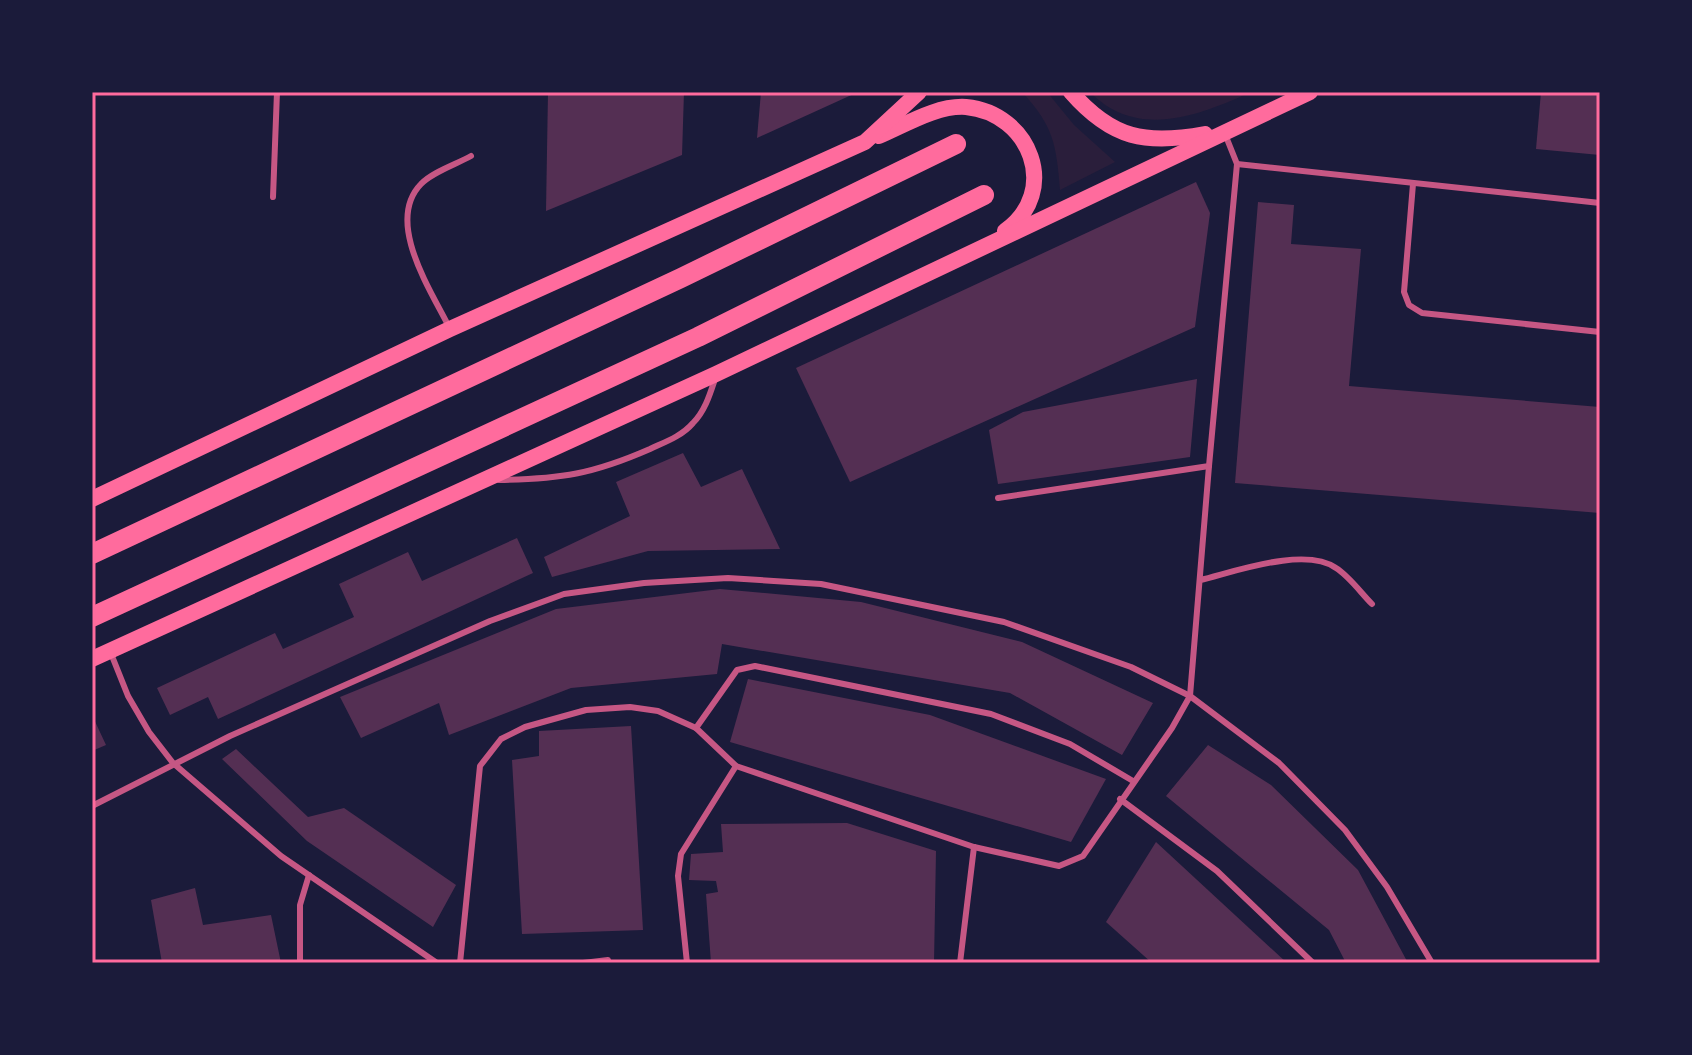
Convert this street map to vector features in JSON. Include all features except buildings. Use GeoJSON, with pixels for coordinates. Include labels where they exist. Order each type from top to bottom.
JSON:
{"type":"FeatureCollection","features":[{"type":"Feature","properties":{"kind":"main road"},"geometry":{"type":"LineString","coordinates":[[865,142],[919,92]]}},
{"type":"Feature","properties":{"kind":"main road"},"geometry":{"type":"LineString","coordinates":[[1071,92],[1105,125],[1136,138],[1180,139],[1223,131],[1289,92]]}},
{"type":"Feature","properties":{"kind":"main road"},"geometry":{"type":"LineString","coordinates":[[92,659],[716,374],[1310,92]]}},
{"type":"Feature","properties":{"kind":"main road"},"geometry":{"type":"LineString","coordinates":[[92,499],[450,329],[865,142],[935,112],[962,107],[983,110],[1002,119],[1020,135],[1034,172],[1029,208],[1016,223],[971,255]]}},
{"type":"Feature","properties":{"kind":"main road"},"geometry":{"type":"LineString","coordinates":[[92,554],[681,278],[956,144]]}},
{"type":"Feature","properties":{"kind":"main road"},"geometry":{"type":"LineString","coordinates":[[92,617],[698,337],[984,195]]}},
{"type":"Feature","properties":{"kind":"lane"},"geometry":{"type":"LineString","coordinates":[[273,197],[277,92]]}},
{"type":"Feature","properties":{"kind":"lane"},"geometry":{"type":"LineString","coordinates":[[460,963],[480,766],[489,750],[501,739],[525,727],[586,710],[630,707],[658,711],[696,728],[736,766],[974,847],[1059,866],[1083,856],[1172,728],[1190,696],[1237,164],[1223,131]]}},
{"type":"Feature","properties":{"kind":"lane"},"geometry":{"type":"LineString","coordinates":[[450,329],[407,239],[410,208],[421,184],[471,156]]}},
{"type":"Feature","properties":{"kind":"lane"},"geometry":{"type":"LineString","coordinates":[[1237,164],[1600,203]]}},
{"type":"Feature","properties":{"kind":"lane"},"geometry":{"type":"LineString","coordinates":[[1413,184],[1404,292],[1409,305],[1422,313],[1600,332]]}},
{"type":"Feature","properties":{"kind":"lane"},"geometry":{"type":"LineString","coordinates":[[487,480],[573,476],[603,469],[673,439],[693,424],[707,403],[716,374]]}},
{"type":"Feature","properties":{"kind":"lane"},"geometry":{"type":"LineString","coordinates":[[998,498],[1209,466]]}},
{"type":"Feature","properties":{"kind":"lane"},"geometry":{"type":"LineString","coordinates":[[1200,580],[1289,560],[1317,561],[1336,567],[1372,604]]}},
{"type":"Feature","properties":{"kind":"lane"},"geometry":{"type":"LineString","coordinates":[[92,806],[173,763],[490,621],[564,594],[644,583],[728,578],[821,584],[1004,622],[1131,667],[1190,696],[1279,763],[1345,830],[1387,887],[1432,963]]}},
{"type":"Feature","properties":{"kind":"lane"},"geometry":{"type":"LineString","coordinates":[[110,651],[135,708],[173,763],[281,856],[437,963]]}},
{"type":"Feature","properties":{"kind":"lane"},"geometry":{"type":"LineString","coordinates":[[696,728],[737,670],[755,666],[991,714],[1070,744],[1133,781]]}},
{"type":"Feature","properties":{"kind":"lane"},"geometry":{"type":"LineString","coordinates":[[687,963],[678,876],[681,854],[736,766]]}},
{"type":"Feature","properties":{"kind":"lane"},"geometry":{"type":"LineString","coordinates":[[1120,799],[1217,871],[1313,963]]}},
{"type":"Feature","properties":{"kind":"lane"},"geometry":{"type":"LineString","coordinates":[[960,963],[974,847]]}},
{"type":"Feature","properties":{"kind":"lane"},"geometry":{"type":"LineString","coordinates":[[300,963],[300,905],[309,875]]}},
{"type":"Feature","properties":{"kind":"lane"},"geometry":{"type":"LineString","coordinates":[[583,963],[608,960]]}},
{"type":"Feature","properties":{"kind":"shaded area"},"geometry":{"type":"Polygon","coordinates":[[[1022,92],[1047,92],[1074,125],[1115,162],[1060,190],[1052,137],[1041,116],[1022,92]]]}},
{"type":"Feature","properties":{"kind":"shaded area"},"geometry":{"type":"Polygon","coordinates":[[[1090,92],[1251,92],[1189,115],[1148,119],[1128,116],[1108,107],[1090,92]]]}}]}
